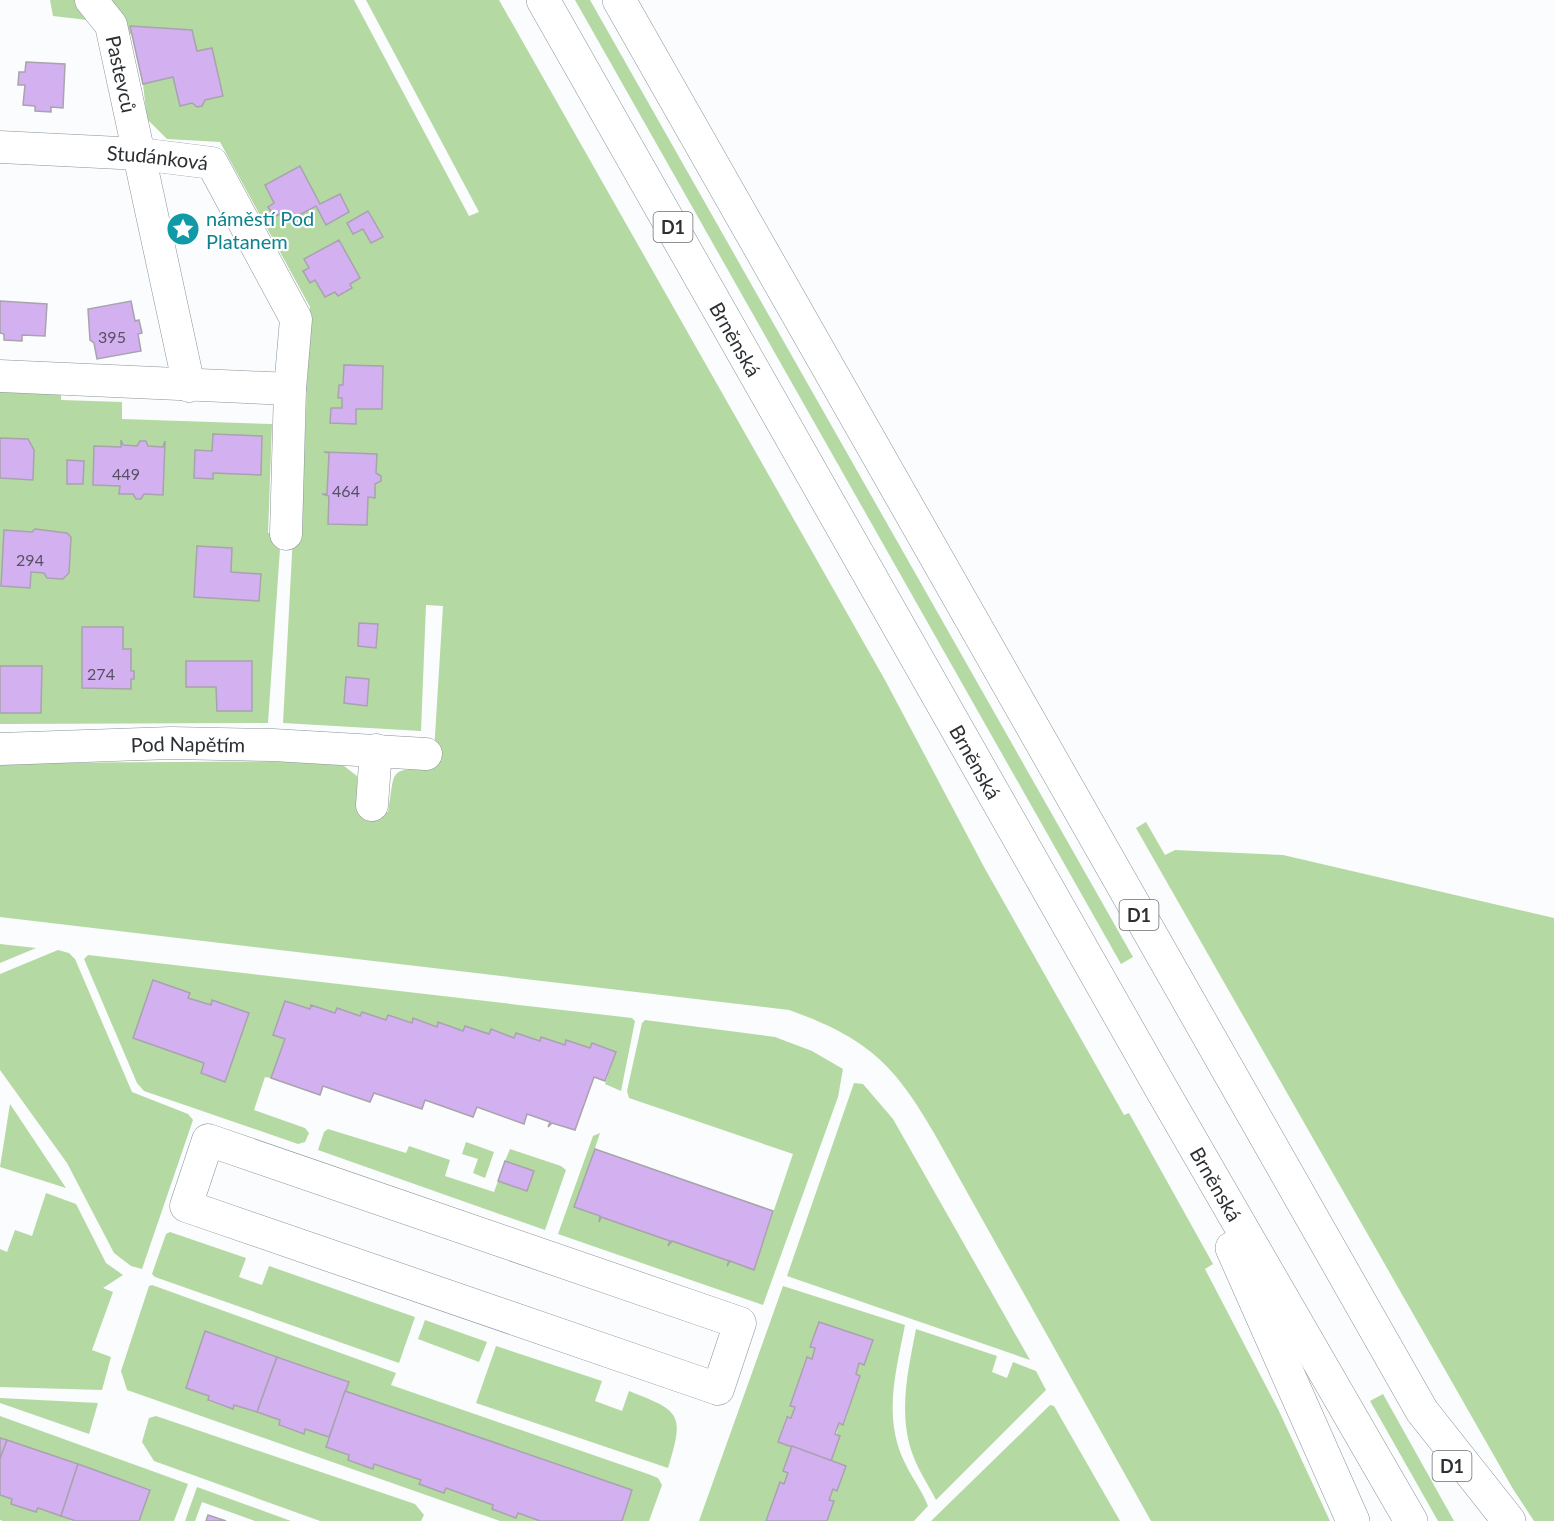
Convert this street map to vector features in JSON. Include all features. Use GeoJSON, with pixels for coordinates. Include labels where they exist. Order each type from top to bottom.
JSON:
{"type":"FeatureCollection","features":[{"type":"Feature","properties":{"kind":"highway","name":"Brněnská"},"geometry":{"type":"LineString","coordinates":[[543,0],[1162,1090],[1411,1521]]}},
{"type":"Feature","properties":{"kind":"highway","name":"D1"},"geometry":{"type":"LineString","coordinates":[[619,0],[1483,1521]]}},
{"type":"Feature","properties":{"kind":"highway"},"geometry":{"type":"LineString","coordinates":[[1162,1090],[1353,1521]]}},
{"type":"Feature","properties":{"kind":"highway"},"geometry":{"type":"LineString","coordinates":[[1422,1411],[1509,1521]]}},
{"type":"Feature","properties":{"kind":"street","name":"Pastevců"},"geometry":{"type":"LineString","coordinates":[[91,0],[111,25],[140,154]]}},
{"type":"Feature","properties":{"kind":"street","name":"Studánková"},"geometry":{"type":"LineString","coordinates":[[0,147],[140,154],[212,163],[296,319],[290,389],[286,534]]}},
{"type":"Feature","properties":{"kind":"street"},"geometry":{"type":"LineString","coordinates":[[140,154],[189,386]]}},
{"type":"Feature","properties":{"kind":"street"},"geometry":{"type":"LineString","coordinates":[[0,376],[290,389]]}},
{"type":"Feature","properties":{"kind":"street","name":"Pod Napětím"},"geometry":{"type":"LineString","coordinates":[[0,749],[171,743],[273,745],[426,754]]}},
{"type":"Feature","properties":{"kind":"street"},"geometry":{"type":"LineString","coordinates":[[372,805],[376,750]]}},
{"type":"Feature","properties":{"kind":"street"},"geometry":{"type":"LineString","coordinates":[[208,1140],[740,1323],[718,1389],[186,1206],[208,1140]]}},
{"type":"Feature","properties":{"kind":"green space"},"geometry":{"type":"Polygon","coordinates":[[[50,0],[78,0],[96,21],[53,16],[50,0]]]}},
{"type":"Feature","properties":{"kind":"green space"},"geometry":{"type":"Polygon","coordinates":[[[108,0],[354,0],[469,216],[479,212],[366,0],[499,0],[885,680],[984,867],[1124,1115],[1129,1113],[1213,1264],[1205,1269],[1278,1409],[1330,1521],[1151,1521],[934,1133],[905,1088],[891,1070],[858,1042],[815,1020],[789,1010],[0,917],[0,756],[15,763],[325,761],[344,766],[357,776],[358,810],[388,812],[393,780],[400,771],[433,768],[443,606],[426,605],[421,731],[283,723],[293,535],[301,535],[310,307],[220,142],[167,139],[147,119],[143,84],[173,77],[180,106],[192,103],[197,107],[202,106],[205,100],[223,96],[212,48],[197,51],[192,30],[131,26],[132,34],[124,35],[118,8],[108,0]]]}},
{"type":"Feature","properties":{"kind":"green space"},"geometry":{"type":"Polygon","coordinates":[[[575,0],[590,0],[1133,957],[1121,964],[575,0]]]}},
{"type":"Feature","properties":{"kind":"green space"},"geometry":{"type":"Polygon","coordinates":[[[0,390],[61,393],[61,400],[122,402],[122,419],[272,424],[268,533],[281,534],[268,723],[0,724],[0,390]]]}},
{"type":"Feature","properties":{"kind":"green space"},"geometry":{"type":"Polygon","coordinates":[[[1146,822],[1165,855],[1175,850],[1283,855],[1554,918],[1554,1521],[1534,1521],[1513,1489],[1136,828],[1146,822]]]}},
{"type":"Feature","properties":{"kind":"green space"},"geometry":{"type":"Polygon","coordinates":[[[0,944],[36,948],[0,963],[0,944]]]}},
{"type":"Feature","properties":{"kind":"green space"},"geometry":{"type":"Polygon","coordinates":[[[58,950],[69,953],[75,959],[132,1092],[188,1114],[193,1120],[142,1269],[131,1266],[114,1253],[67,1163],[0,1070],[0,974],[58,950]]]}},
{"type":"Feature","properties":{"kind":"green space"},"geometry":{"type":"Polygon","coordinates":[[[88,955],[632,1018],[635,1021],[621,1091],[605,1084],[616,1052],[592,1043],[590,1048],[567,1040],[565,1045],[541,1037],[540,1041],[516,1033],[514,1038],[491,1030],[489,1034],[465,1026],[463,1031],[439,1022],[437,1027],[413,1018],[412,1023],[388,1015],[386,1020],[362,1012],[360,1016],[337,1008],[335,1013],[312,1005],[310,1009],[285,1001],[273,1035],[285,1039],[271,1078],[265,1077],[254,1110],[305,1128],[309,1133],[305,1142],[298,1144],[144,1091],[137,1083],[84,959],[88,955]],[[153,980],[133,1038],[204,1063],[201,1073],[225,1081],[212,1001],[211,1005],[188,998],[189,993],[153,980]]]}},
{"type":"Feature","properties":{"kind":"green space"},"geometry":{"type":"Polygon","coordinates":[[[645,1020],[775,1037],[812,1051],[843,1069],[838,1097],[763,1305],[558,1234],[593,1136],[600,1133],[575,1208],[600,1216],[599,1222],[601,1217],[670,1241],[668,1246],[672,1241],[729,1261],[727,1266],[730,1261],[754,1269],[793,1154],[629,1098],[627,1091],[642,1023],[645,1020]]]}},
{"type":"Feature","properties":{"kind":"green space"},"geometry":{"type":"Polygon","coordinates":[[[854,1083],[863,1084],[893,1119],[1030,1360],[787,1276],[854,1083]]]}},
{"type":"Feature","properties":{"kind":"green space"},"geometry":{"type":"Polygon","coordinates":[[[10,1104],[66,1188],[0,1167],[10,1104]]]}},
{"type":"Feature","properties":{"kind":"green space"},"geometry":{"type":"Polygon","coordinates":[[[328,1129],[406,1153],[409,1146],[450,1160],[445,1176],[494,1192],[498,1181],[527,1191],[505,1161],[510,1149],[561,1166],[566,1170],[545,1230],[318,1150],[324,1132],[328,1129]]]}},
{"type":"Feature","properties":{"kind":"green space"},"geometry":{"type":"Polygon","coordinates":[[[466,1142],[494,1152],[485,1178],[473,1173],[478,1159],[462,1154],[466,1142]]]}},
{"type":"Feature","properties":{"kind":"green space"},"geometry":{"type":"Polygon","coordinates":[[[46,1193],[76,1204],[106,1263],[123,1275],[103,1288],[113,1292],[92,1350],[111,1357],[102,1390],[0,1387],[0,1249],[7,1252],[15,1230],[32,1236],[46,1193]]]}},
{"type":"Feature","properties":{"kind":"green space"},"geometry":{"type":"Polygon","coordinates":[[[170,1232],[246,1258],[239,1277],[262,1285],[269,1266],[415,1317],[399,1363],[155,1277],[152,1274],[166,1234],[170,1232]]]}},
{"type":"Feature","properties":{"kind":"green space"},"geometry":{"type":"Polygon","coordinates":[[[152,1285],[396,1373],[391,1385],[658,1478],[662,1485],[649,1521],[622,1521],[632,1490],[345,1391],[348,1381],[205,1331],[186,1387],[209,1396],[208,1401],[232,1409],[234,1405],[280,1420],[279,1426],[303,1434],[305,1429],[329,1437],[326,1447],[349,1455],[348,1460],[373,1468],[374,1464],[421,1480],[420,1484],[444,1493],[446,1488],[493,1505],[492,1509],[516,1518],[518,1513],[540,1521],[500,1521],[127,1390],[121,1371],[149,1286],[152,1285]]]}},
{"type":"Feature","properties":{"kind":"green space"},"geometry":{"type":"Polygon","coordinates":[[[783,1286],[905,1325],[895,1377],[893,1411],[898,1444],[907,1467],[928,1506],[914,1521],[827,1521],[833,1501],[829,1500],[833,1489],[837,1490],[846,1466],[831,1461],[839,1423],[844,1424],[860,1376],[856,1374],[859,1363],[864,1365],[873,1341],[819,1322],[811,1346],[815,1348],[812,1359],[806,1358],[790,1405],[795,1407],[791,1418],[786,1417],[778,1441],[792,1446],[783,1471],[788,1473],[784,1484],[780,1483],[766,1521],[699,1521],[783,1286]]]}},
{"type":"Feature","properties":{"kind":"green space"},"geometry":{"type":"Polygon","coordinates":[[[425,1320],[487,1342],[479,1362],[418,1339],[425,1320]]]}},
{"type":"Feature","properties":{"kind":"green space"},"geometry":{"type":"Polygon","coordinates":[[[916,1329],[997,1356],[992,1372],[1007,1378],[1013,1362],[1036,1371],[1046,1390],[936,1500],[914,1458],[906,1426],[906,1394],[916,1329]]]}},
{"type":"Feature","properties":{"kind":"green space"},"geometry":{"type":"Polygon","coordinates":[[[496,1346],[602,1381],[595,1401],[622,1411],[629,1391],[668,1410],[674,1416],[677,1425],[668,1468],[476,1403],[496,1346]]]}},
{"type":"Feature","properties":{"kind":"green space"},"geometry":{"type":"Polygon","coordinates":[[[1383,1394],[1454,1521],[1438,1521],[1370,1401],[1383,1394]]]}},
{"type":"Feature","properties":{"kind":"green space"},"geometry":{"type":"Polygon","coordinates":[[[0,1398],[98,1403],[89,1434],[0,1403],[0,1398]]]}},
{"type":"Feature","properties":{"kind":"green space"},"geometry":{"type":"Polygon","coordinates":[[[1050,1405],[1054,1406],[1120,1521],[931,1521],[1050,1405]]]}},
{"type":"Feature","properties":{"kind":"green space"},"geometry":{"type":"Polygon","coordinates":[[[0,1416],[188,1484],[174,1521],[139,1521],[150,1489],[0,1438],[0,1416]]]}},
{"type":"Feature","properties":{"kind":"green space"},"geometry":{"type":"Polygon","coordinates":[[[156,1416],[415,1504],[424,1515],[421,1521],[320,1521],[154,1461],[142,1442],[149,1418],[156,1416]]]}},
{"type":"Feature","properties":{"kind":"green space"},"geometry":{"type":"Polygon","coordinates":[[[197,1487],[291,1521],[255,1521],[202,1502],[195,1521],[185,1521],[197,1487]]]}},
{"type":"Feature","properties":{"kind":"green space"},"geometry":{"type":"Polygon","coordinates":[[[0,1495],[12,1499],[11,1504],[35,1512],[38,1508],[76,1521],[0,1520],[0,1495]]]}},
{"type":"Feature","properties":{"kind":"building"},"geometry":{"type":"Polygon","coordinates":[[[130,26],[192,30],[197,51],[212,48],[223,96],[205,100],[202,106],[197,107],[192,103],[180,106],[173,77],[143,84],[130,26]]]}},
{"type":"Feature","properties":{"kind":"building"},"geometry":{"type":"Polygon","coordinates":[[[26,62],[65,64],[63,108],[51,107],[51,112],[35,111],[35,106],[23,105],[25,85],[18,85],[19,72],[25,72],[26,62]]]}},
{"type":"Feature","properties":{"kind":"building"},"geometry":{"type":"Polygon","coordinates":[[[300,166],[320,204],[340,194],[349,212],[326,225],[316,206],[285,223],[280,214],[274,217],[268,207],[274,203],[265,185],[300,166]]]}},
{"type":"Feature","properties":{"kind":"building"},"geometry":{"type":"Polygon","coordinates":[[[368,211],[383,237],[371,243],[363,229],[353,234],[347,223],[368,211]]]}},
{"type":"Feature","properties":{"kind":"building"},"geometry":{"type":"Polygon","coordinates":[[[339,240],[360,278],[350,284],[352,288],[338,296],[335,292],[325,297],[315,280],[310,283],[303,271],[309,268],[304,259],[339,240]]]}},
{"type":"Feature","properties":{"kind":"building"},"geometry":{"type":"Polygon","coordinates":[[[0,301],[47,304],[45,336],[22,335],[22,341],[4,340],[4,334],[0,333],[0,301]]]}},
{"type":"Feature","properties":{"kind":"building"},"geometry":{"type":"Polygon","coordinates":[[[131,301],[135,321],[139,320],[142,333],[138,334],[141,351],[97,359],[94,343],[90,340],[88,309],[131,301]]]}},
{"type":"Feature","properties":{"kind":"building"},"geometry":{"type":"Polygon","coordinates":[[[344,365],[383,366],[382,409],[356,409],[356,424],[330,423],[331,408],[342,408],[342,398],[338,398],[339,385],[343,385],[344,365]]]}},
{"type":"Feature","properties":{"kind":"building"},"geometry":{"type":"Polygon","coordinates":[[[213,434],[262,436],[261,475],[213,473],[213,479],[194,478],[195,450],[212,451],[213,434]]]}},
{"type":"Feature","properties":{"kind":"building"},"geometry":{"type":"Polygon","coordinates":[[[0,438],[28,439],[34,450],[33,480],[0,478],[0,438]]]}},
{"type":"Feature","properties":{"kind":"building"},"geometry":{"type":"Polygon","coordinates":[[[121,440],[123,445],[137,446],[140,441],[146,441],[148,446],[163,447],[165,441],[163,495],[144,494],[141,499],[136,499],[133,494],[119,494],[120,486],[93,485],[94,446],[121,447],[121,440]]]}},
{"type":"Feature","properties":{"kind":"building"},"geometry":{"type":"Polygon","coordinates":[[[324,452],[377,454],[376,473],[381,476],[381,481],[375,484],[375,498],[368,497],[367,525],[328,524],[329,496],[322,494],[327,494],[329,453],[324,452]]]}},
{"type":"Feature","properties":{"kind":"building"},"geometry":{"type":"Polygon","coordinates":[[[67,460],[84,461],[83,484],[67,484],[67,460]]]}},
{"type":"Feature","properties":{"kind":"building"},"geometry":{"type":"Polygon","coordinates":[[[35,529],[67,533],[71,537],[69,573],[63,579],[47,578],[44,573],[31,572],[30,588],[1,586],[4,530],[32,532],[35,529]]]}},
{"type":"Feature","properties":{"kind":"building"},"geometry":{"type":"Polygon","coordinates":[[[197,546],[232,548],[231,572],[261,574],[259,601],[194,597],[197,546]]]}},
{"type":"Feature","properties":{"kind":"building"},"geometry":{"type":"Polygon","coordinates":[[[359,623],[378,624],[376,648],[358,646],[359,623]]]}},
{"type":"Feature","properties":{"kind":"building"},"geometry":{"type":"Polygon","coordinates":[[[82,627],[123,627],[123,649],[131,649],[131,671],[134,671],[131,689],[82,688],[82,627]]]}},
{"type":"Feature","properties":{"kind":"building"},"geometry":{"type":"Polygon","coordinates":[[[186,661],[252,661],[252,711],[217,711],[216,687],[186,687],[186,661]]]}},
{"type":"Feature","properties":{"kind":"building"},"geometry":{"type":"Polygon","coordinates":[[[0,666],[42,666],[41,713],[0,713],[0,666]]]}},
{"type":"Feature","properties":{"kind":"building"},"geometry":{"type":"Polygon","coordinates":[[[346,677],[369,679],[367,706],[344,703],[346,677]]]}},
{"type":"Feature","properties":{"kind":"building"},"geometry":{"type":"Polygon","coordinates":[[[153,980],[190,993],[188,998],[211,1005],[212,1000],[249,1013],[225,1082],[201,1073],[204,1063],[133,1038],[153,980]]]}},
{"type":"Feature","properties":{"kind":"building"},"geometry":{"type":"Polygon","coordinates":[[[285,1001],[310,1009],[311,1005],[335,1013],[337,1008],[360,1016],[362,1012],[386,1020],[388,1015],[412,1023],[413,1018],[437,1027],[438,1022],[463,1031],[465,1026],[489,1034],[491,1029],[514,1038],[516,1033],[540,1041],[541,1037],[565,1045],[566,1040],[590,1048],[592,1043],[616,1052],[605,1081],[594,1077],[575,1130],[552,1123],[548,1127],[550,1122],[527,1114],[524,1124],[477,1107],[473,1117],[425,1100],[422,1109],[374,1093],[370,1102],[323,1086],[320,1095],[271,1078],[285,1039],[273,1035],[285,1001]]]}},
{"type":"Feature","properties":{"kind":"building"},"geometry":{"type":"Polygon","coordinates":[[[595,1149],[773,1211],[754,1270],[730,1261],[727,1266],[729,1261],[672,1241],[668,1246],[670,1241],[601,1217],[599,1222],[600,1216],[574,1207],[595,1149]]]}},
{"type":"Feature","properties":{"kind":"building"},"geometry":{"type":"Polygon","coordinates":[[[505,1161],[534,1171],[527,1191],[498,1181],[505,1161]]]}},
{"type":"Feature","properties":{"kind":"building"},"geometry":{"type":"Polygon","coordinates":[[[819,1322],[873,1340],[864,1365],[859,1363],[856,1374],[860,1376],[843,1425],[839,1423],[835,1434],[840,1436],[831,1461],[778,1442],[787,1417],[791,1418],[795,1407],[790,1406],[807,1357],[812,1359],[815,1348],[810,1347],[819,1322]]]}},
{"type":"Feature","properties":{"kind":"building"},"geometry":{"type":"Polygon","coordinates":[[[205,1331],[277,1357],[257,1412],[234,1405],[233,1409],[208,1400],[209,1396],[186,1388],[205,1331]]]}},
{"type":"Feature","properties":{"kind":"building"},"geometry":{"type":"Polygon","coordinates":[[[277,1357],[349,1382],[329,1437],[305,1429],[304,1434],[279,1425],[280,1420],[257,1412],[277,1357]]]}},
{"type":"Feature","properties":{"kind":"building"},"geometry":{"type":"Polygon","coordinates":[[[345,1391],[632,1490],[622,1521],[540,1521],[518,1513],[516,1518],[492,1509],[493,1505],[446,1488],[444,1493],[419,1484],[421,1480],[374,1464],[373,1469],[348,1460],[349,1455],[326,1447],[345,1391]]]}},
{"type":"Feature","properties":{"kind":"building"},"geometry":{"type":"Polygon","coordinates":[[[0,1438],[7,1440],[0,1459],[0,1438]]]}},
{"type":"Feature","properties":{"kind":"building"},"geometry":{"type":"Polygon","coordinates":[[[7,1440],[78,1464],[61,1516],[38,1508],[36,1512],[11,1504],[12,1499],[0,1495],[0,1459],[7,1440]]]}},
{"type":"Feature","properties":{"kind":"building"},"geometry":{"type":"Polygon","coordinates":[[[792,1446],[846,1466],[837,1491],[833,1489],[829,1500],[834,1501],[827,1521],[766,1521],[780,1482],[784,1484],[788,1473],[783,1471],[792,1446]]]}},
{"type":"Feature","properties":{"kind":"building"},"geometry":{"type":"Polygon","coordinates":[[[78,1464],[150,1490],[139,1521],[76,1521],[61,1516],[78,1464]]]}},
{"type":"Feature","properties":{"kind":"building"},"geometry":{"type":"Polygon","coordinates":[[[208,1515],[226,1521],[206,1521],[208,1515]]]}},
{"type":"Feature","properties":{"kind":"place","name":"náměstí Pod Platanem"},"geometry":{"type":"Point","coordinates":[183,229]}}]}
